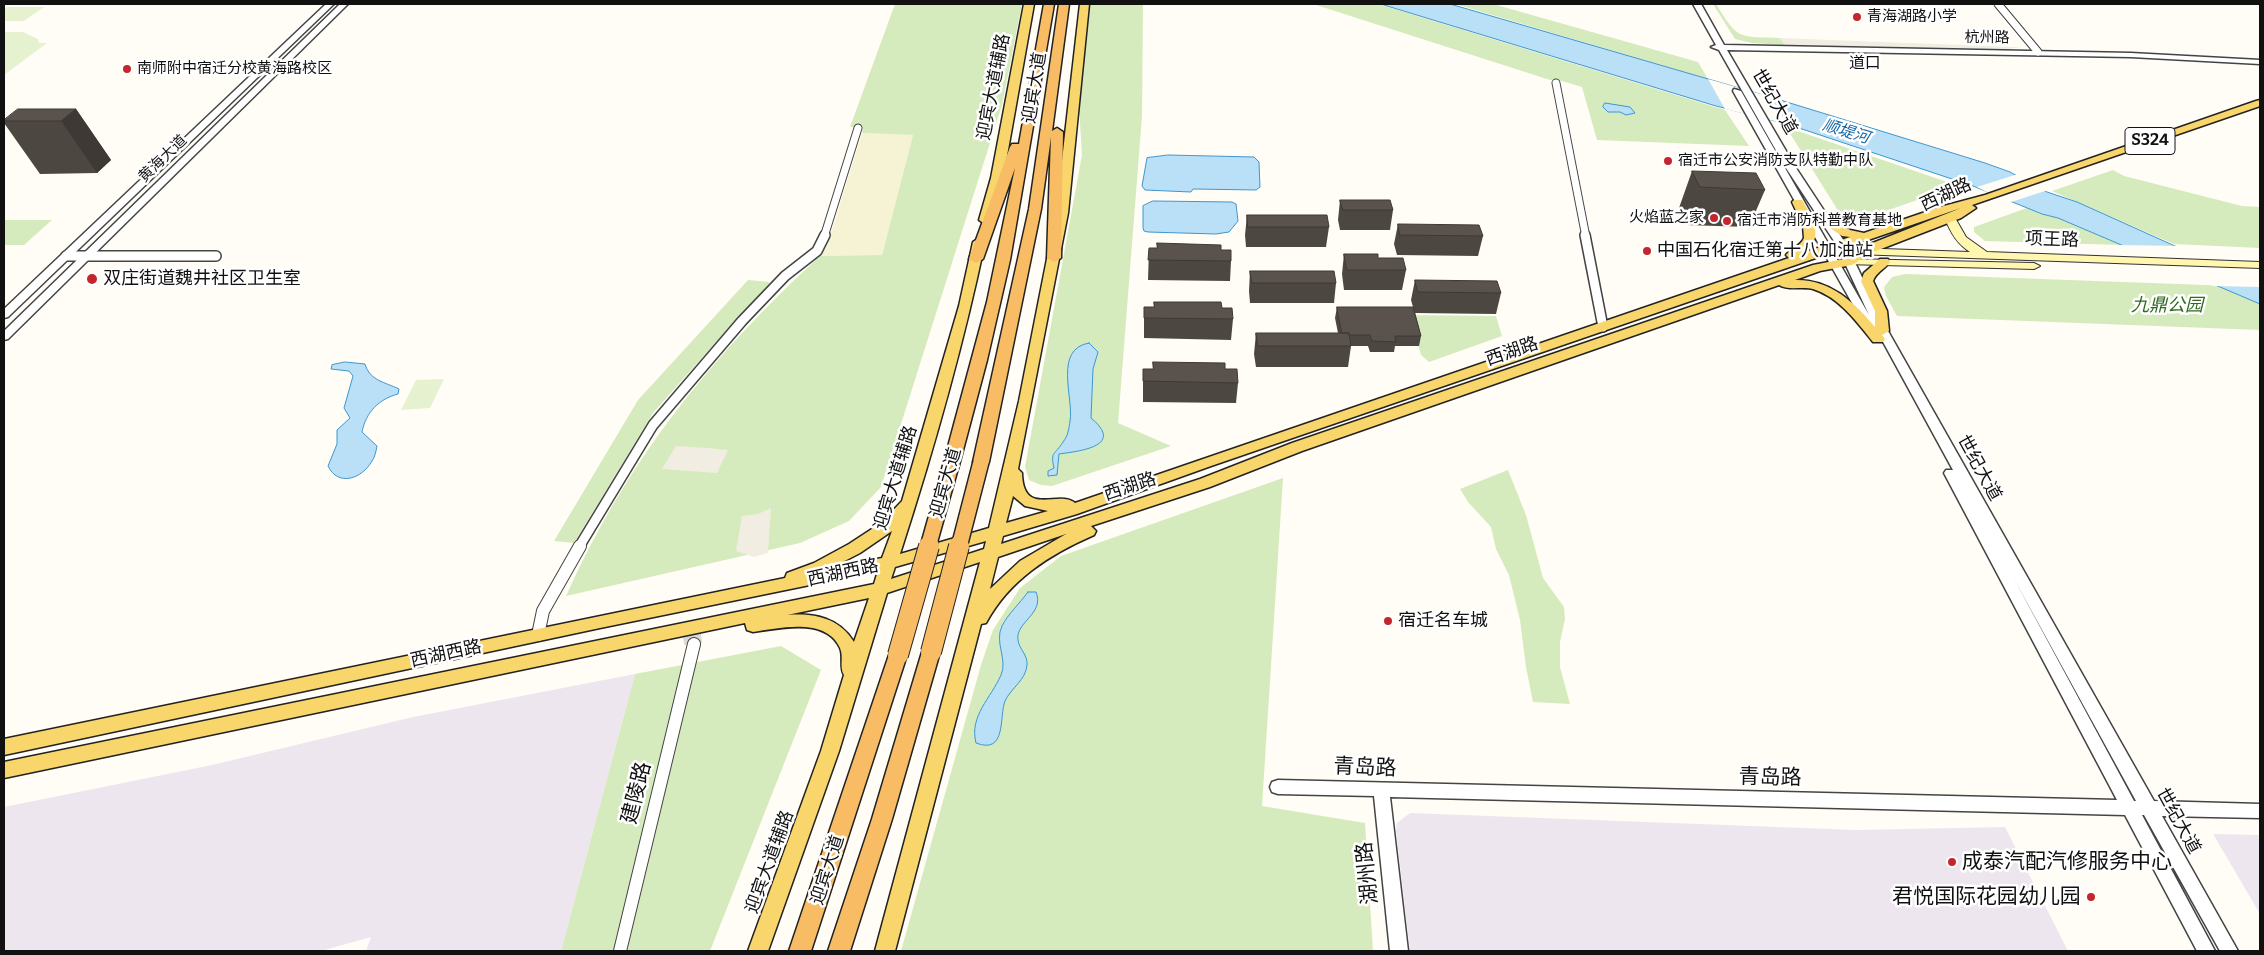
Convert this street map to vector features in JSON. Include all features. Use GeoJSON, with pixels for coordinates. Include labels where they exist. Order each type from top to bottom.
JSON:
{"type":"FeatureCollection","features":[{"type":"Feature","properties":{"kind":"highway"},"geometry":{"type":"LineString","coordinates":[[976,259],[1012,161],[1032,64],[1043,42],[1042,4]]}},
{"type":"Feature","properties":{"kind":"highway","name":"迎宾大道"},"geometry":{"type":"LineString","coordinates":[[800,951],[898,655],[984,343],[1023,158],[1049,4]]}},
{"type":"Feature","properties":{"kind":"highway","name":"迎宾大道"},"geometry":{"type":"LineString","coordinates":[[839,951],[882,819],[931,652],[981,462],[1036,209],[1064,4]]}},
{"type":"Feature","properties":{"kind":"highway"},"geometry":{"type":"LineString","coordinates":[[1054,258],[1056,138],[1062,78],[1057,60]]}},
{"type":"Feature","properties":{"kind":"main road","name":"迎宾大道辅路"},"geometry":{"type":"LineString","coordinates":[[758,951],[830,751],[924,454],[997,178],[1029,4]]}},
{"type":"Feature","properties":{"kind":"main road"},"geometry":{"type":"LineString","coordinates":[[885,951],[964,658],[1018,435],[1062,213],[1084,4]]}},
{"type":"Feature","properties":{"kind":"main road","name":"S324"},"geometry":{"type":"LineString","coordinates":[[1989,198],[2260,103]]}},
{"type":"Feature","properties":{"kind":"main road","name":"西湖路"},"geometry":{"type":"LineString","coordinates":[[880,589],[1205,483],[1297,447],[1729,299],[1841,255],[1864,250],[1950,218],[1989,198]]}},
{"type":"Feature","properties":{"kind":"main road","name":"西湖路"},"geometry":{"type":"LineString","coordinates":[[1841,255],[1864,236],[1944,208],[1989,198]]}},
{"type":"Feature","properties":{"kind":"main road"},"geometry":{"type":"LineString","coordinates":[[1720,286],[1787,258],[1808,245],[1811,240],[1811,232],[1798,202]]}},
{"type":"Feature","properties":{"kind":"main road"},"geometry":{"type":"LineString","coordinates":[[1950,218],[1958,236],[1974,250],[1987,255]]}},
{"type":"Feature","properties":{"kind":"main road"},"geometry":{"type":"LineString","coordinates":[[1825,219],[1846,233],[1864,236]]}},
{"type":"Feature","properties":{"kind":"main road","name":"西湖路"},"geometry":{"type":"LineString","coordinates":[[889,563],[1072,510],[1206,462],[1825,250]]}},
{"type":"Feature","properties":{"kind":"main road","name":"项王路"},"geometry":{"type":"LineString","coordinates":[[1864,250],[2254,265]]}},
{"type":"Feature","properties":{"kind":"main road","name":"项王路"},"geometry":{"type":"LineString","coordinates":[[1841,255],[1884,262],[2260,273]]}},
{"type":"Feature","properties":{"kind":"main road"},"geometry":{"type":"LineString","coordinates":[[1880,335],[1881,310],[1870,290],[1867,279],[1870,271],[1884,262]]}},
{"type":"Feature","properties":{"kind":"main road"},"geometry":{"type":"LineString","coordinates":[[1729,299],[1797,283],[1820,287],[1846,302],[1880,335]]}},
{"type":"Feature","properties":{"kind":"main road"},"geometry":{"type":"LineString","coordinates":[[1018,435],[1014,484],[1016,493],[1027,502],[1054,507],[1081,504],[1206,462]]}},
{"type":"Feature","properties":{"kind":"main road"},"geometry":{"type":"LineString","coordinates":[[618,618],[797,576],[828,562],[886,527],[900,514],[924,454]]}},
{"type":"Feature","properties":{"kind":"main road"},"geometry":{"type":"LineString","coordinates":[[964,658],[985,606],[996,592],[1034,560],[1071,538],[1205,483]]}},
{"type":"Feature","properties":{"kind":"main road","name":"西湖西路"},"geometry":{"type":"LineString","coordinates":[[4,747],[889,563]]}},
{"type":"Feature","properties":{"kind":"main road","name":"西湖西路"},"geometry":{"type":"LineString","coordinates":[[5,771],[880,589]]}},
{"type":"Feature","properties":{"kind":"main road"},"geometry":{"type":"LineString","coordinates":[[710,632],[794,620],[818,622],[832,628],[844,638],[849,648],[851,682]]}},
{"type":"Feature","properties":{"kind":"main road"},"geometry":{"type":"LineString","coordinates":[[543,660],[688,640]]}},
{"type":"Feature","properties":{"kind":"street","name":"黄海大道"},"geometry":{"type":"LineString","coordinates":[[4,315],[330,4]]}},
{"type":"Feature","properties":{"kind":"street","name":"黄海大道"},"geometry":{"type":"LineString","coordinates":[[4,336],[344,4]]}},
{"type":"Feature","properties":{"kind":"street","name":"世纪大道"},"geometry":{"type":"LineString","coordinates":[[1690,4],[1744,87],[1825,219],[1880,335],[2129,809],[2206,951]]}},
{"type":"Feature","properties":{"kind":"street","name":"世纪大道"},"geometry":{"type":"LineString","coordinates":[[1697,4],[1750,116],[1825,250],[1841,255]]}},
{"type":"Feature","properties":{"kind":"street"},"geometry":{"type":"LineString","coordinates":[[1998,4],[2038,52]]}},
{"type":"Feature","properties":{"kind":"street","name":"杭州路"},"geometry":{"type":"LineString","coordinates":[[1717,47],[2038,52],[2260,62]]}},
{"type":"Feature","properties":{"kind":"street"},"geometry":{"type":"LineString","coordinates":[[1556,83],[1603,327]]}},
{"type":"Feature","properties":{"kind":"street"},"geometry":{"type":"LineString","coordinates":[[538,635],[543,611],[556,586],[619,478],[653,425],[742,321],[785,276],[817,251],[822,244],[858,128]]}},
{"type":"Feature","properties":{"kind":"street"},"geometry":{"type":"LineString","coordinates":[[66,256],[216,256]]}},
{"type":"Feature","properties":{"kind":"street","name":"世纪大道"},"geometry":{"type":"LineString","coordinates":[[1880,335],[2151,810],[2229,951]]}},
{"type":"Feature","properties":{"kind":"street","name":"建陵路"},"geometry":{"type":"LineString","coordinates":[[620,951],[688,640]]}},
{"type":"Feature","properties":{"kind":"street","name":"青岛路"},"geometry":{"type":"LineString","coordinates":[[1278,787],[2260,812]]}},
{"type":"Feature","properties":{"kind":"street","name":"湖州路"},"geometry":{"type":"LineString","coordinates":[[1381,790],[1399,951]]}},
{"type":"Feature","properties":{"kind":"shaded area"},"geometry":{"type":"Polygon","coordinates":[[[1780,38],[2021,47],[2009,49],[1785,45],[1780,38]]]}},
{"type":"Feature","properties":{"kind":"shaded area"},"geometry":{"type":"Polygon","coordinates":[[[862,133],[913,135],[882,255],[820,256],[827,246],[862,133]]]}},
{"type":"Feature","properties":{"kind":"shaded area"},"geometry":{"type":"Polygon","coordinates":[[[676,446],[728,450],[717,473],[662,469],[676,446]]]}},
{"type":"Feature","properties":{"kind":"shaded area"},"geometry":{"type":"Polygon","coordinates":[[[771,508],[768,553],[754,557],[736,551],[742,516],[758,514],[771,508]]]}},
{"type":"Feature","properties":{"kind":"shaded area"},"geometry":{"type":"Polygon","coordinates":[[[635,674],[561,951],[366,951],[371,937],[321,951],[4,951],[4,807],[212,765],[413,717],[635,674]]]}},
{"type":"Feature","properties":{"kind":"shaded area"},"geometry":{"type":"Polygon","coordinates":[[[1410,813],[1856,830],[2005,827],[2068,951],[1410,951],[1396,831],[1397,823],[1410,813]]]}},
{"type":"Feature","properties":{"kind":"shaded area"},"geometry":{"type":"Polygon","coordinates":[[[2213,834],[2260,835],[2260,914],[2213,834]]]}},
{"type":"Feature","properties":{"kind":"green space"},"geometry":{"type":"Polygon","coordinates":[[[895,4],[1022,4],[1002,105],[881,487],[849,521],[800,543],[566,596],[590,546],[644,455],[675,412],[743,332],[820,256],[882,255],[913,135],[862,133],[863,128],[850,127],[895,4]]]}},
{"type":"Feature","properties":{"kind":"green space"},"geometry":{"type":"Polygon","coordinates":[[[1080,4],[1143,4],[1142,116],[1118,423],[1171,446],[1052,486],[1041,485],[1029,480],[1025,467],[1082,155],[1076,60],[1080,4]]]}},
{"type":"Feature","properties":{"kind":"green space"},"geometry":{"type":"Polygon","coordinates":[[[1313,4],[1378,4],[1725,110],[1749,146],[1597,140],[1582,87],[1562,81],[1550,80],[1313,4]]]}},
{"type":"Feature","properties":{"kind":"green space"},"geometry":{"type":"Polygon","coordinates":[[[1455,4],[1493,4],[1698,62],[1708,79],[1455,4]]]}},
{"type":"Feature","properties":{"kind":"green space"},"geometry":{"type":"Polygon","coordinates":[[[1713,4],[1716,4],[1730,25],[1741,34],[1780,38],[1785,45],[1752,43],[1735,39],[1713,4]]]}},
{"type":"Feature","properties":{"kind":"green space"},"geometry":{"type":"Polygon","coordinates":[[[7,7],[44,7],[24,21],[4,21],[4,10],[7,7]]]}},
{"type":"Feature","properties":{"kind":"green space"},"geometry":{"type":"Polygon","coordinates":[[[4,32],[23,32],[38,39],[39,43],[47,43],[4,75],[4,32]]]}},
{"type":"Feature","properties":{"kind":"green space"},"geometry":{"type":"Polygon","coordinates":[[[1786,127],[1960,188],[1929,196],[1862,219],[1845,215],[1837,209],[1786,127]]]}},
{"type":"Feature","properties":{"kind":"green space"},"geometry":{"type":"Polygon","coordinates":[[[2113,170],[2124,176],[2242,206],[2260,207],[2260,248],[2174,244],[2052,191],[2113,170]]]}},
{"type":"Feature","properties":{"kind":"green space"},"geometry":{"type":"Polygon","coordinates":[[[2027,208],[2058,218],[2122,245],[1985,241],[1974,232],[1974,227],[2027,208]]]}},
{"type":"Feature","properties":{"kind":"green space"},"geometry":{"type":"Polygon","coordinates":[[[4,220],[52,220],[24,245],[4,245],[4,220]]]}},
{"type":"Feature","properties":{"kind":"green space","name":"九鼎公园"},"geometry":{"type":"Polygon","coordinates":[[[1905,274],[2260,287],[2260,330],[1897,316],[1886,296],[1884,287],[1892,277],[1905,274]]]}},
{"type":"Feature","properties":{"kind":"green space"},"geometry":{"type":"Polygon","coordinates":[[[748,280],[769,282],[768,287],[731,325],[653,413],[574,543],[554,541],[638,400],[748,280]]]}},
{"type":"Feature","properties":{"kind":"green space"},"geometry":{"type":"Polygon","coordinates":[[[1410,315],[1496,316],[1502,336],[1429,362],[1421,355],[1410,315]]]}},
{"type":"Feature","properties":{"kind":"green space"},"geometry":{"type":"Polygon","coordinates":[[[444,379],[430,408],[401,410],[416,380],[444,379]]]}},
{"type":"Feature","properties":{"kind":"green space"},"geometry":{"type":"Polygon","coordinates":[[[1508,470],[1526,515],[1543,578],[1564,607],[1565,619],[1560,642],[1560,667],[1570,704],[1533,702],[1520,620],[1509,575],[1496,549],[1491,527],[1468,502],[1460,489],[1508,470]]]}},
{"type":"Feature","properties":{"kind":"green space"},"geometry":{"type":"Polygon","coordinates":[[[1283,478],[1262,806],[1365,823],[1373,951],[901,951],[981,665],[993,630],[1020,588],[1061,556],[1283,478]]]}},
{"type":"Feature","properties":{"kind":"green space"},"geometry":{"type":"Polygon","coordinates":[[[781,646],[821,670],[710,951],[561,951],[635,674],[781,646]]]}},
{"type":"Feature","properties":{"kind":"water","name":"顺堤河"},"geometry":{"type":"Polygon","coordinates":[[[1381,4],[1450,4],[1777,99],[1985,163],[2010,172],[2047,192],[2077,202],[2175,246],[2260,277],[2260,304],[2058,218],[2042,214],[1973,186],[1787,124],[1716,106],[1381,4]]]}},
{"type":"Feature","properties":{"kind":"water"},"geometry":{"type":"Polygon","coordinates":[[[1605,103],[1630,107],[1635,113],[1626,115],[1620,112],[1608,112],[1603,107],[1605,103]]]}},
{"type":"Feature","properties":{"kind":"water"},"geometry":{"type":"Polygon","coordinates":[[[1168,155],[1254,157],[1259,162],[1260,187],[1256,190],[1193,189],[1191,192],[1145,190],[1142,186],[1147,158],[1168,155]]]}},
{"type":"Feature","properties":{"kind":"water"},"geometry":{"type":"Polygon","coordinates":[[[1153,201],[1232,202],[1236,204],[1238,221],[1229,232],[1216,234],[1148,232],[1144,231],[1143,228],[1143,206],[1153,201]]]}},
{"type":"Feature","properties":{"kind":"water"},"geometry":{"type":"Polygon","coordinates":[[[1089,343],[1098,352],[1093,369],[1091,418],[1100,427],[1103,435],[1102,441],[1088,449],[1059,454],[1057,475],[1048,476],[1048,471],[1054,468],[1053,456],[1065,440],[1069,426],[1068,364],[1071,354],[1078,347],[1089,343]]]}},
{"type":"Feature","properties":{"kind":"water"},"geometry":{"type":"Polygon","coordinates":[[[345,362],[365,364],[367,370],[374,378],[399,389],[398,394],[385,399],[374,407],[367,418],[362,432],[377,446],[375,454],[368,467],[350,478],[338,477],[332,473],[328,466],[337,444],[337,430],[350,418],[344,408],[353,376],[349,371],[331,369],[332,365],[345,362]]]}},
{"type":"Feature","properties":{"kind":"water"},"geometry":{"type":"Polygon","coordinates":[[[1028,592],[1036,592],[1038,600],[1037,606],[1018,634],[1019,643],[1027,661],[1026,670],[1005,701],[997,739],[993,744],[976,743],[975,733],[978,716],[1003,669],[999,638],[1002,626],[1028,592]]]}},
{"type":"Feature","properties":{"kind":"pier"},"geometry":{"type":"Polygon","coordinates":[[[1708,79],[1771,97],[1787,124],[1725,109],[1708,79]]]}},
{"type":"Feature","properties":{"kind":"pier"},"geometry":{"type":"Polygon","coordinates":[[[2018,174],[2048,190],[2008,203],[1977,187],[2018,174]]]}},
{"type":"Feature","properties":{"kind":"pier"},"geometry":{"type":"Polygon","coordinates":[[[2116,245],[2183,246],[2260,274],[2260,287],[2213,286],[2116,245]]]}},
{"type":"Feature","properties":{"kind":"building"},"geometry":{"type":"Polygon","coordinates":[[[18,109],[76,109],[61,121],[4,121],[18,109]]]}},
{"type":"Feature","properties":{"kind":"building"},"geometry":{"type":"Polygon","coordinates":[[[1692,171],[1756,173],[1765,190],[1700,187],[1692,171]]]}},
{"type":"Feature","properties":{"kind":"building"},"geometry":{"type":"Polygon","coordinates":[[[1340,200],[1390,200],[1393,210],[1343,210],[1340,200]]]}},
{"type":"Feature","properties":{"kind":"building"},"geometry":{"type":"Polygon","coordinates":[[[1247,215],[1327,215],[1329,227],[1248,227],[1247,215]]]}},
{"type":"Feature","properties":{"kind":"building"},"geometry":{"type":"Polygon","coordinates":[[[1398,224],[1479,225],[1483,236],[1400,235],[1398,224]]]}},
{"type":"Feature","properties":{"kind":"building"},"geometry":{"type":"Polygon","coordinates":[[[1157,243],[1221,245],[1221,250],[1231,250],[1231,261],[1148,260],[1149,248],[1157,248],[1157,243]]]}},
{"type":"Feature","properties":{"kind":"building"},"geometry":{"type":"Polygon","coordinates":[[[1344,254],[1378,254],[1378,258],[1403,258],[1406,270],[1347,270],[1344,254]]]}},
{"type":"Feature","properties":{"kind":"building"},"geometry":{"type":"Polygon","coordinates":[[[1250,271],[1334,271],[1336,283],[1252,283],[1250,271]]]}},
{"type":"Feature","properties":{"kind":"building"},"geometry":{"type":"Polygon","coordinates":[[[1415,280],[1497,281],[1501,293],[1418,292],[1415,280]]]}},
{"type":"Feature","properties":{"kind":"building"},"geometry":{"type":"Polygon","coordinates":[[[1154,302],[1221,302],[1222,308],[1232,308],[1233,319],[1144,318],[1144,307],[1154,307],[1154,302]]]}},
{"type":"Feature","properties":{"kind":"building"},"geometry":{"type":"Polygon","coordinates":[[[1337,307],[1413,307],[1421,336],[1395,336],[1396,342],[1372,341],[1370,335],[1342,333],[1337,307]]]}},
{"type":"Feature","properties":{"kind":"building"},"geometry":{"type":"Polygon","coordinates":[[[1256,333],[1349,333],[1351,346],[1258,346],[1256,333]]]}},
{"type":"Feature","properties":{"kind":"building"},"geometry":{"type":"Polygon","coordinates":[[[1153,362],[1225,363],[1225,369],[1237,369],[1238,383],[1143,381],[1143,369],[1153,369],[1153,362]]]}},
{"type":"Feature","properties":{"kind":"tunnel"},"geometry":{"type":"LineString","coordinates":[[683,636],[709,632]]}},
{"type":"Feature","properties":{"kind":"place","name":"青海湖路小学"},"geometry":{"type":"Point","coordinates":[1857,17]}},
{"type":"Feature","properties":{"kind":"place","name":"南师附中宿迁分校黄海路校区"},"geometry":{"type":"Point","coordinates":[127,69]}},
{"type":"Feature","properties":{"kind":"place","name":"宿迁市公安消防支队特勤中队"},"geometry":{"type":"Point","coordinates":[1668,161]}},
{"type":"Feature","properties":{"kind":"place","name":"火焰蓝之家"},"geometry":{"type":"Point","coordinates":[1714,218]}},
{"type":"Feature","properties":{"kind":"place","name":"宿迁市消防科普教育基地"},"geometry":{"type":"Point","coordinates":[1727,221]}},
{"type":"Feature","properties":{"kind":"place","name":"中国石化宿迁第十八加油站"},"geometry":{"type":"Point","coordinates":[1647,251]}},
{"type":"Feature","properties":{"kind":"place","name":"双庄街道魏井社区卫生室"},"geometry":{"type":"Point","coordinates":[92,279]}},
{"type":"Feature","properties":{"kind":"place","name":"宿迁名车城"},"geometry":{"type":"Point","coordinates":[1388,621]}},
{"type":"Feature","properties":{"kind":"place","name":"成泰汽配汽修服务中心"},"geometry":{"type":"Point","coordinates":[1952,862]}},
{"type":"Feature","properties":{"kind":"place","name":"君悦国际花园幼儿园"},"geometry":{"type":"Point","coordinates":[2091,897]}},
{"type":"Feature","properties":{"kind":"district","name":"道口"},"geometry":{"type":"Point","coordinates":[1865,64]}}]}
